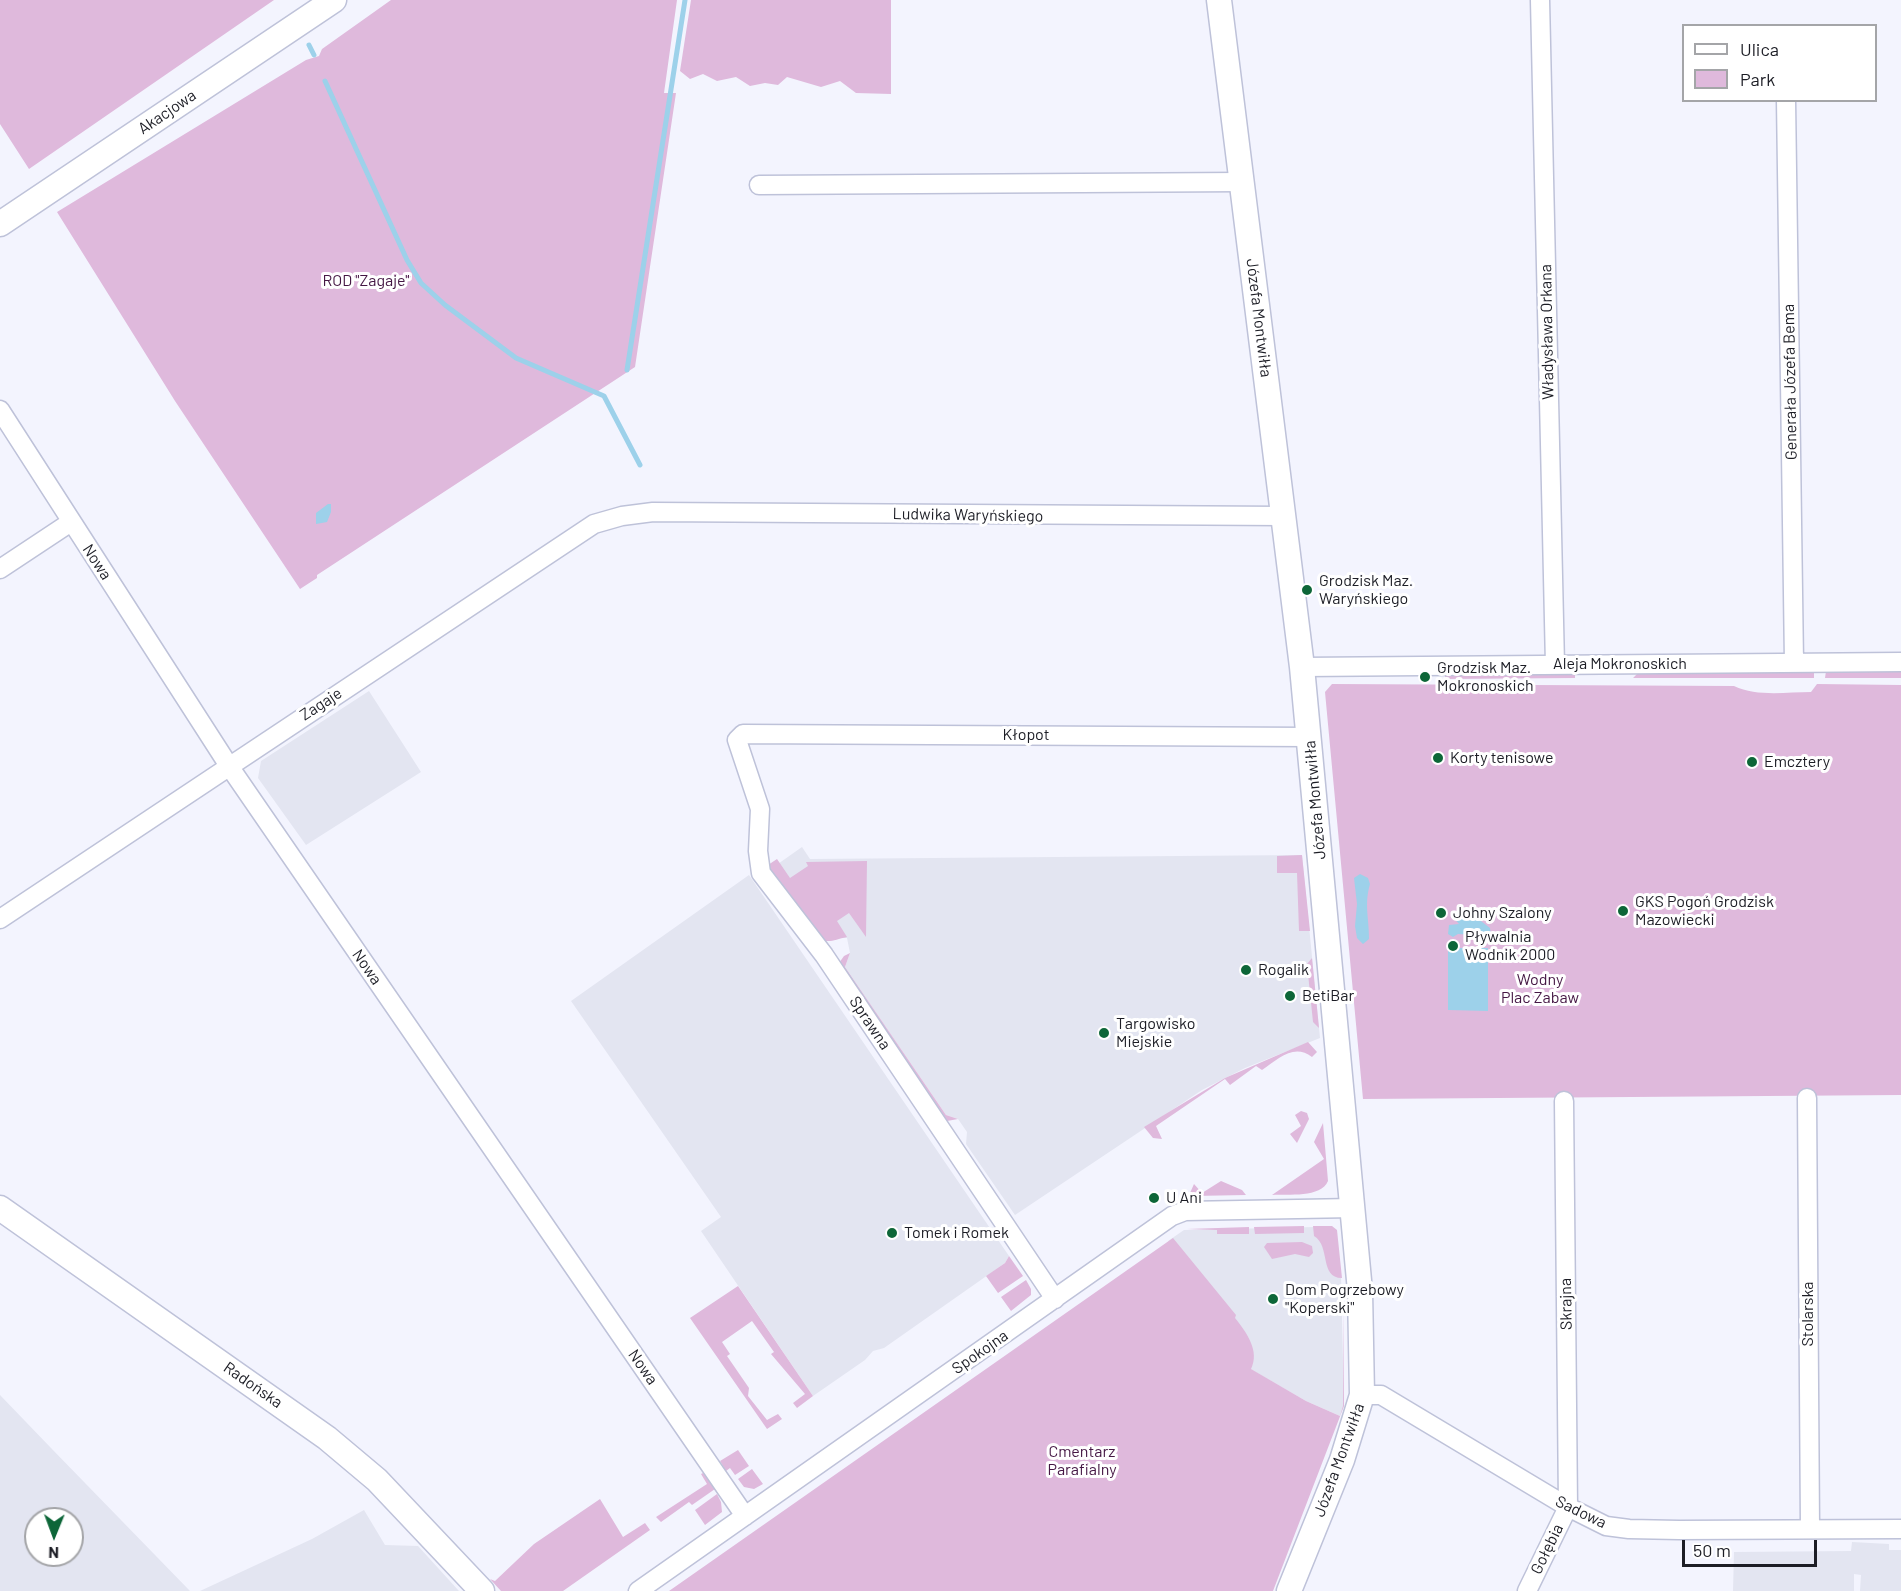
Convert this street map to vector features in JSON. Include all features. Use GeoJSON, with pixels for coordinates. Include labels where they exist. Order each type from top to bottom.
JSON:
{"type":"FeatureCollection","features":[{"type":"Feature","properties":{"kind":"street","name":"Akacjowa"},"geometry":{"type":"LineString","coordinates":[[0,224],[334,0]]}},
{"type":"Feature","properties":{"kind":"street","name":"Józefa Montwiłła"},"geometry":{"type":"LineString","coordinates":[[1219,0],[1302,667],[1360,1291],[1362,1395],[1342,1460],[1289,1591]]}},
{"type":"Feature","properties":{"kind":"street","name":"Władysława Orkana"},"geometry":{"type":"LineString","coordinates":[[1540,0],[1555,665]]}},
{"type":"Feature","properties":{"kind":"street","name":"Generała Józefa Bema"},"geometry":{"type":"LineString","coordinates":[[1786,102],[1794,663]]}},
{"type":"Feature","properties":{"kind":"street"},"geometry":{"type":"LineString","coordinates":[[759,185],[1242,182]]}},
{"type":"Feature","properties":{"kind":"street","name":"Nowa"},"geometry":{"type":"LineString","coordinates":[[0,410],[229,766],[745,1516]]}},
{"type":"Feature","properties":{"kind":"street","name":"Ludwika Waryńskiego"},"geometry":{"type":"LineString","coordinates":[[653,512],[1283,516]]}},
{"type":"Feature","properties":{"kind":"street","name":"Zagaje"},"geometry":{"type":"LineString","coordinates":[[0,919],[581,531],[622,516],[653,512]]}},
{"type":"Feature","properties":{"kind":"street"},"geometry":{"type":"LineString","coordinates":[[0,569],[71,522]]}},
{"type":"Feature","properties":{"kind":"street","name":"Aleja Mokronoskich"},"geometry":{"type":"LineString","coordinates":[[1302,667],[1901,662]]}},
{"type":"Feature","properties":{"kind":"street","name":"Kłopot"},"geometry":{"type":"LineString","coordinates":[[743,734],[1309,736]]}},
{"type":"Feature","properties":{"kind":"street","name":"Sprawna"},"geometry":{"type":"LineString","coordinates":[[743,734],[737,740],[760,809],[761,873],[824,955],[1054,1299]]}},
{"type":"Feature","properties":{"kind":"street","name":"Stolarska"},"geometry":{"type":"LineString","coordinates":[[1807,1098],[1810,1529]]}},
{"type":"Feature","properties":{"kind":"street","name":"Skrajna"},"geometry":{"type":"LineString","coordinates":[[1564,1101],[1568,1508]]}},
{"type":"Feature","properties":{"kind":"street","name":"Radońska"},"geometry":{"type":"LineString","coordinates":[[0,1208],[327,1438],[377,1480],[482,1591]]}},
{"type":"Feature","properties":{"kind":"street","name":"Spokojna"},"geometry":{"type":"LineString","coordinates":[[638,1591],[1178,1213],[1354,1208]]}},
{"type":"Feature","properties":{"kind":"street","name":"Sadowa"},"geometry":{"type":"LineString","coordinates":[[1362,1395],[1381,1395],[1568,1508],[1606,1526],[1629,1529],[1901,1529]]}},
{"type":"Feature","properties":{"kind":"street","name":"Gołębia"},"geometry":{"type":"LineString","coordinates":[[1527,1591],[1568,1508]]}},
{"type":"Feature","properties":{"kind":"shaded area"},"geometry":{"type":"Polygon","coordinates":[[[369,691],[421,772],[306,845],[258,778],[261,761],[369,691]]]}},
{"type":"Feature","properties":{"kind":"shaded area","name":"Targowisko Miejskie"},"geometry":{"type":"Polygon","coordinates":[[[802,847],[810,859],[1302,855],[1320,1038],[1245,1068],[1202,1090],[1015,1215],[966,1144],[967,1132],[958,1119],[946,1115],[845,967],[850,953],[847,938],[823,936],[775,866],[802,847]]]}},
{"type":"Feature","properties":{"kind":"shaded area"},"geometry":{"type":"Polygon","coordinates":[[[749,875],[1009,1256],[1005,1263],[884,1348],[873,1351],[865,1360],[813,1396],[701,1231],[721,1217],[571,1001],[749,875]]]}},
{"type":"Feature","properties":{"kind":"shaded area"},"geometry":{"type":"Polygon","coordinates":[[[1315,1227],[1341,1274],[1344,1406],[1340,1416],[1306,1401],[1250,1369],[1168,1241],[1184,1230],[1315,1227]]]}},
{"type":"Feature","properties":{"kind":"shaded area"},"geometry":{"type":"Polygon","coordinates":[[[0,1395],[190,1591],[0,1591],[0,1395]]]}},
{"type":"Feature","properties":{"kind":"shaded area"},"geometry":{"type":"Polygon","coordinates":[[[364,1510],[385,1545],[418,1546],[459,1591],[200,1591],[312,1539],[364,1510]]]}},
{"type":"Feature","properties":{"kind":"shaded area"},"geometry":{"type":"Polygon","coordinates":[[[1852,1542],[1889,1544],[1889,1550],[1901,1550],[1901,1591],[1860,1591],[1861,1575],[1854,1574],[1854,1591],[1733,1591],[1734,1552],[1851,1551],[1852,1542]]]}},
{"type":"Feature","properties":{"kind":"green space"},"geometry":{"type":"Polygon","coordinates":[[[0,0],[274,0],[29,169],[0,124],[0,0]]]}},
{"type":"Feature","properties":{"kind":"green space","name":"ROD \"Zagaje\""},"geometry":{"type":"Polygon","coordinates":[[[391,0],[677,0],[664,93],[676,93],[635,367],[317,575],[317,578],[300,589],[175,401],[57,212],[306,60],[319,56],[322,49],[391,0]]]}},
{"type":"Feature","properties":{"kind":"green space"},"geometry":{"type":"Polygon","coordinates":[[[691,0],[891,0],[891,94],[856,93],[840,81],[821,87],[787,77],[778,85],[765,83],[750,86],[736,77],[717,81],[703,74],[690,79],[680,71],[691,0]]]}},
{"type":"Feature","properties":{"kind":"green space"},"geometry":{"type":"Polygon","coordinates":[[[1814,670],[1814,678],[1633,678],[1639,672],[1814,670]]]}},
{"type":"Feature","properties":{"kind":"green space"},"geometry":{"type":"Polygon","coordinates":[[[1826,671],[1901,671],[1901,678],[1825,678],[1826,671]]]}},
{"type":"Feature","properties":{"kind":"green space"},"geometry":{"type":"Polygon","coordinates":[[[1575,673],[1575,678],[1445,679],[1445,675],[1575,673]]]}},
{"type":"Feature","properties":{"kind":"green space","name":"GKS Pogoń Grodzisk Mazowiecki"},"geometry":{"type":"Polygon","coordinates":[[[1332,684],[1734,686],[1752,692],[1772,693],[1811,692],[1817,684],[1901,685],[1901,1095],[1363,1099],[1325,692],[1332,684]]]}},
{"type":"Feature","properties":{"kind":"green space"},"geometry":{"type":"Polygon","coordinates":[[[1302,855],[1310,931],[1299,931],[1297,873],[1277,873],[1277,856],[1302,855]]]}},
{"type":"Feature","properties":{"kind":"green space"},"geometry":{"type":"Polygon","coordinates":[[[777,859],[790,878],[808,866],[806,862],[867,861],[866,937],[849,913],[837,921],[847,937],[827,941],[815,936],[768,865],[777,859]]]}},
{"type":"Feature","properties":{"kind":"green space"},"geometry":{"type":"Polygon","coordinates":[[[850,953],[845,967],[946,1115],[958,1119],[947,1121],[839,963],[844,956],[850,953]]]}},
{"type":"Feature","properties":{"kind":"green space"},"geometry":{"type":"Polygon","coordinates":[[[1312,958],[1319,1028],[1313,1022],[1307,964],[1312,958]]]}},
{"type":"Feature","properties":{"kind":"green space"},"geometry":{"type":"Polygon","coordinates":[[[1308,1042],[1317,1052],[1312,1057],[1305,1053],[1292,1052],[1280,1057],[1262,1070],[1256,1066],[1230,1085],[1225,1079],[1156,1126],[1162,1139],[1153,1138],[1144,1127],[1225,1078],[1308,1042]]]}},
{"type":"Feature","properties":{"kind":"green space"},"geometry":{"type":"Polygon","coordinates":[[[1301,1111],[1307,1113],[1309,1119],[1297,1143],[1290,1134],[1301,1126],[1295,1115],[1301,1111]]]}},
{"type":"Feature","properties":{"kind":"green space"},"geometry":{"type":"Polygon","coordinates":[[[1323,1123],[1328,1181],[1319,1190],[1311,1193],[1272,1195],[1324,1159],[1314,1142],[1323,1123]]]}},
{"type":"Feature","properties":{"kind":"green space"},"geometry":{"type":"Polygon","coordinates":[[[1221,1181],[1242,1190],[1246,1195],[1193,1196],[1190,1193],[1194,1184],[1202,1193],[1221,1181]]]}},
{"type":"Feature","properties":{"kind":"green space"},"geometry":{"type":"Polygon","coordinates":[[[1304,1226],[1304,1233],[1255,1234],[1254,1227],[1304,1226]]]}},
{"type":"Feature","properties":{"kind":"green space"},"geometry":{"type":"Polygon","coordinates":[[[1313,1226],[1332,1226],[1337,1230],[1342,1278],[1330,1273],[1322,1247],[1314,1236],[1313,1226]]]}},
{"type":"Feature","properties":{"kind":"green space"},"geometry":{"type":"Polygon","coordinates":[[[1249,1227],[1249,1234],[1217,1234],[1217,1230],[1187,1229],[1249,1227]]]}},
{"type":"Feature","properties":{"kind":"green space","name":"Cmentarz Parafialny"},"geometry":{"type":"Polygon","coordinates":[[[1173,1238],[1236,1315],[1235,1318],[1248,1336],[1253,1349],[1251,1369],[1306,1401],[1340,1416],[1343,1406],[1343,1306],[1344,1406],[1273,1591],[669,1591],[1173,1238]]]}},
{"type":"Feature","properties":{"kind":"green space"},"geometry":{"type":"Polygon","coordinates":[[[1302,1242],[1312,1246],[1313,1253],[1309,1257],[1295,1254],[1272,1259],[1264,1247],[1267,1243],[1302,1242]]]}},
{"type":"Feature","properties":{"kind":"green space"},"geometry":{"type":"Polygon","coordinates":[[[1009,1256],[1023,1276],[998,1293],[986,1276],[1005,1263],[1009,1256]]]}},
{"type":"Feature","properties":{"kind":"green space"},"geometry":{"type":"Polygon","coordinates":[[[1026,1280],[1031,1289],[1031,1295],[1011,1311],[1001,1297],[1026,1280]]]}},
{"type":"Feature","properties":{"kind":"green space"},"geometry":{"type":"Polygon","coordinates":[[[738,1286],[813,1396],[797,1408],[793,1403],[805,1394],[771,1354],[774,1352],[752,1321],[722,1342],[730,1354],[727,1356],[749,1388],[748,1396],[767,1420],[778,1414],[782,1419],[767,1429],[690,1318],[738,1286]]]}},
{"type":"Feature","properties":{"kind":"green space"},"geometry":{"type":"Polygon","coordinates":[[[738,1450],[749,1466],[735,1475],[730,1468],[726,1471],[720,1461],[738,1450]]]}},
{"type":"Feature","properties":{"kind":"green space"},"geometry":{"type":"Polygon","coordinates":[[[752,1469],[763,1484],[754,1489],[744,1487],[738,1479],[752,1469]]]}},
{"type":"Feature","properties":{"kind":"green space"},"geometry":{"type":"Polygon","coordinates":[[[703,1473],[715,1489],[692,1505],[689,1502],[661,1522],[656,1517],[707,1484],[701,1474],[703,1473]]]}},
{"type":"Feature","properties":{"kind":"green space"},"geometry":{"type":"Polygon","coordinates":[[[717,1494],[722,1512],[705,1525],[695,1510],[717,1494]]]}},
{"type":"Feature","properties":{"kind":"green space"},"geometry":{"type":"Polygon","coordinates":[[[600,1499],[623,1537],[645,1523],[650,1530],[563,1591],[501,1591],[490,1579],[495,1581],[534,1544],[600,1499]]]}},
{"type":"Feature","properties":{"kind":"water"},"geometry":{"type":"Polygon","coordinates":[[[331,504],[331,512],[327,522],[316,524],[316,513],[331,504]]]}},
{"type":"Feature","properties":{"kind":"water"},"geometry":{"type":"Polygon","coordinates":[[[1360,874],[1368,878],[1370,884],[1367,905],[1369,939],[1363,944],[1357,938],[1355,926],[1357,904],[1354,878],[1360,874]]]}},
{"type":"Feature","properties":{"kind":"water"},"geometry":{"type":"Polygon","coordinates":[[[1464,908],[1490,928],[1491,936],[1458,934],[1453,937],[1448,934],[1449,925],[1459,924],[1453,917],[1464,908]]]}},
{"type":"Feature","properties":{"kind":"water"},"geometry":{"type":"Polygon","coordinates":[[[1448,948],[1488,948],[1488,1011],[1448,1010],[1448,948]]]}},
{"type":"Feature","properties":{"kind":"waterway"},"geometry":{"type":"LineString","coordinates":[[627,370],[685,0]]}},
{"type":"Feature","properties":{"kind":"waterway"},"geometry":{"type":"LineString","coordinates":[[309,45],[314,55]]}},
{"type":"Feature","properties":{"kind":"waterway"},"geometry":{"type":"LineString","coordinates":[[325,81],[407,260],[421,283],[445,305],[516,358],[604,396],[640,465]]}},
{"type":"Feature","properties":{"kind":"place","name":"Grodzisk Maz. Waryńskiego"},"geometry":{"type":"Point","coordinates":[1307,590]}},
{"type":"Feature","properties":{"kind":"place","name":"Grodzisk Maz. Mokronoskich"},"geometry":{"type":"Point","coordinates":[1425,677]}},
{"type":"Feature","properties":{"kind":"place","name":"Korty tenisowe"},"geometry":{"type":"Point","coordinates":[1438,758]}},
{"type":"Feature","properties":{"kind":"place","name":"Emcztery"},"geometry":{"type":"Point","coordinates":[1752,762]}},
{"type":"Feature","properties":{"kind":"place","name":"GKS Pogoń Grodzisk Mazowiecki"},"geometry":{"type":"Point","coordinates":[1623,911]}},
{"type":"Feature","properties":{"kind":"place","name":"Johny Szalony"},"geometry":{"type":"Point","coordinates":[1441,913]}},
{"type":"Feature","properties":{"kind":"place","name":"Pływalnia Wodnik 2000"},"geometry":{"type":"Point","coordinates":[1453,946]}},
{"type":"Feature","properties":{"kind":"place","name":"Rogalik"},"geometry":{"type":"Point","coordinates":[1246,970]}},
{"type":"Feature","properties":{"kind":"place","name":"BetiBar"},"geometry":{"type":"Point","coordinates":[1290,996]}},
{"type":"Feature","properties":{"kind":"place","name":"Targowisko Miejskie"},"geometry":{"type":"Point","coordinates":[1104,1033]}},
{"type":"Feature","properties":{"kind":"place","name":"U Ani"},"geometry":{"type":"Point","coordinates":[1154,1198]}},
{"type":"Feature","properties":{"kind":"place","name":"Tomek i Romek"},"geometry":{"type":"Point","coordinates":[892,1233]}},
{"type":"Feature","properties":{"kind":"place","name":"Dom Pogrzebowy \"Koperski\""},"geometry":{"type":"Point","coordinates":[1273,1299]}},
{"type":"Feature","properties":{"kind":"park label","name":"Wodny Plac Zabaw"},"geometry":{"type":"Point","coordinates":[1540,989]}}]}
